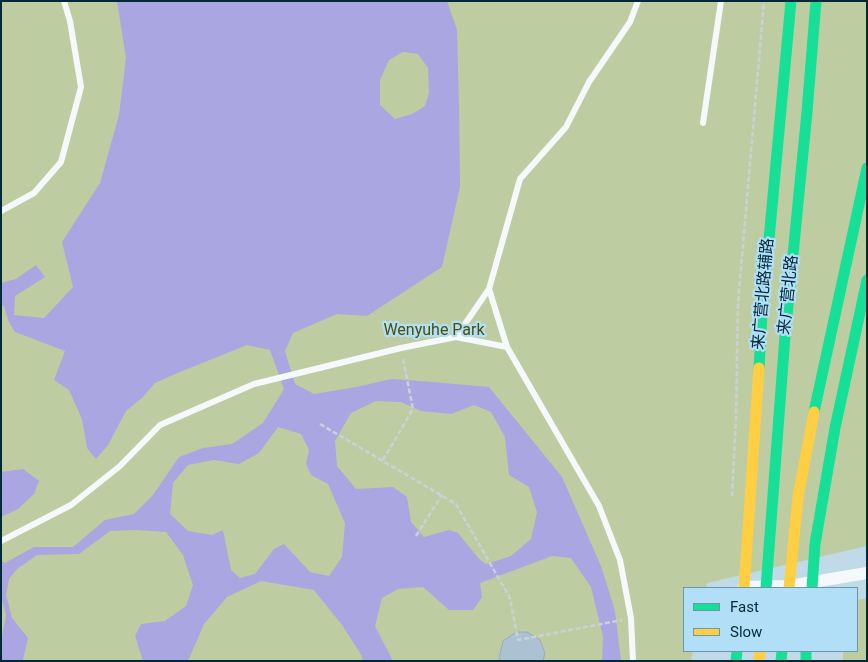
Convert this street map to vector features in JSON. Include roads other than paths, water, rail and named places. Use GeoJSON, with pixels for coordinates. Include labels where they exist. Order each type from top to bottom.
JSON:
{"type":"FeatureCollection","features":[{"type":"Feature","properties":{"kind":"main road"},"geometry":{"type":"LineString","coordinates":[[792,1],[798,38]]}},
{"type":"Feature","properties":{"kind":"main road","name":"来广营北路辅路"},"geometry":{"type":"LineString","coordinates":[[744,587],[762,315],[792,1]]}},
{"type":"Feature","properties":{"kind":"main road","name":"来广营北路"},"geometry":{"type":"LineString","coordinates":[[766,587],[785,336],[816,1]]}},
{"type":"Feature","properties":{"kind":"main road"},"geometry":{"type":"LineString","coordinates":[[800,57],[807,112]]}},
{"type":"Feature","properties":{"kind":"main road"},"geometry":{"type":"LineString","coordinates":[[789,587],[798,497],[815,408],[867,168]]}},
{"type":"Feature","properties":{"kind":"main road"},"geometry":{"type":"LineString","coordinates":[[812,585],[815,544],[835,428],[867,280]]}},
{"type":"Feature","properties":{"kind":"street"},"geometry":{"type":"LineString","coordinates":[[766,587],[812,585],[867,573]]}},
{"type":"Feature","properties":{"kind":"lane"},"geometry":{"type":"LineString","coordinates":[[1,210],[34,193],[61,162],[81,87],[70,21],[64,1]]}},
{"type":"Feature","properties":{"kind":"lane"},"geometry":{"type":"LineString","coordinates":[[456,337],[489,290],[520,179],[566,127],[589,82],[630,22],[638,1]]}},
{"type":"Feature","properties":{"kind":"lane"},"geometry":{"type":"LineString","coordinates":[[703,123],[721,1]]}},
{"type":"Feature","properties":{"kind":"lane"},"geometry":{"type":"LineString","coordinates":[[489,290],[507,347],[599,506],[620,560],[631,618],[633,661]]}},
{"type":"Feature","properties":{"kind":"lane"},"geometry":{"type":"LineString","coordinates":[[1,541],[71,505],[120,466],[160,425],[254,384],[401,348],[456,337],[507,347]]}},
{"type":"Feature","properties":{"kind":"park label","name":"Wenyuhe Park"},"geometry":{"type":"Point","coordinates":[434,331]}}]}
